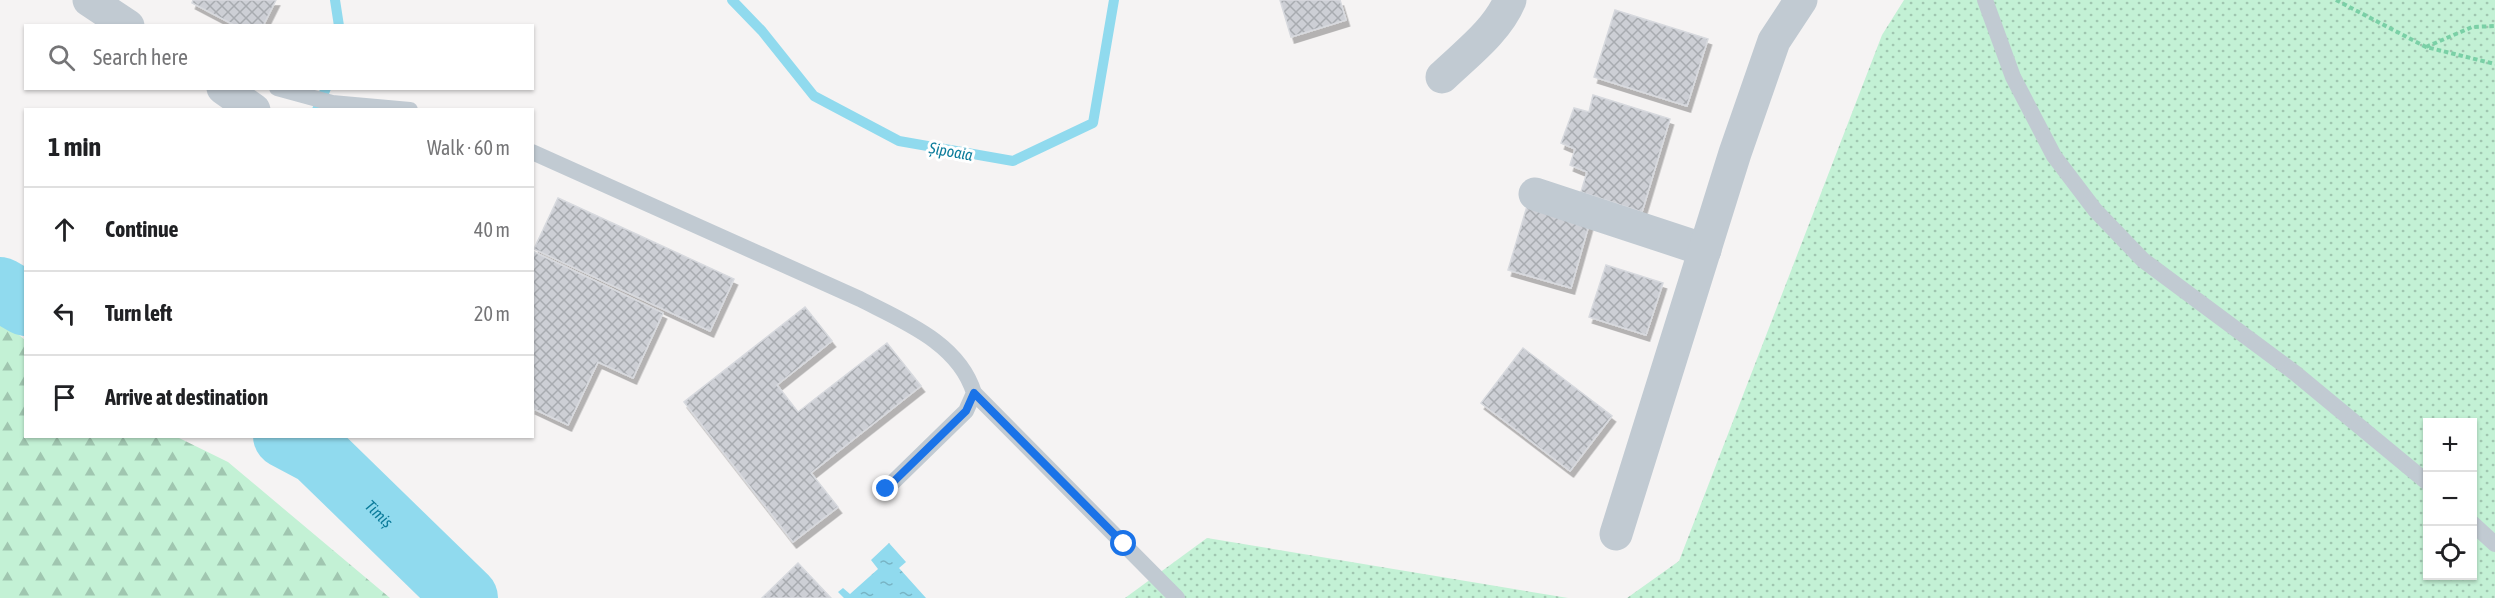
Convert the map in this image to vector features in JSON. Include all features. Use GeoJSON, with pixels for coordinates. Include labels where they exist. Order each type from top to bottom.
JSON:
{"type":"FeatureCollection","features":[{"type":"Feature","properties":{"kind":"street"},"geometry":{"type":"LineString","coordinates":[[89,0],[125,24]]}},
{"type":"Feature","properties":{"kind":"street"},"geometry":{"type":"LineString","coordinates":[[1442,77],[1486,35],[1510,0]]}},
{"type":"Feature","properties":{"kind":"street"},"geometry":{"type":"LineString","coordinates":[[1616,534],[1735,153],[1774,41],[1801,0]]}},
{"type":"Feature","properties":{"kind":"street"},"geometry":{"type":"LineString","coordinates":[[226,90],[251,108]]}},
{"type":"Feature","properties":{"kind":"street"},"geometry":{"type":"LineString","coordinates":[[1535,194],[1705,250]]}},
{"type":"Feature","properties":{"kind":"lane"},"geometry":{"type":"LineString","coordinates":[[1985,0],[2013,77],[2054,156],[2095,210],[2143,260],[2295,373],[2423,479]]}},
{"type":"Feature","properties":{"kind":"lane"},"geometry":{"type":"LineString","coordinates":[[284,90],[332,103],[388,108]]}},
{"type":"Feature","properties":{"kind":"lane"},"geometry":{"type":"LineString","coordinates":[[534,153],[910,324],[938,344],[963,368],[969,377],[974,393],[1177,598]]}},
{"type":"Feature","properties":{"kind":"lane"},"geometry":{"type":"LineString","coordinates":[[886,489],[966,411],[974,393]]}},
{"type":"Feature","properties":{"kind":"lane"},"geometry":{"type":"LineString","coordinates":[[2475,526],[2495,544]]}},
{"type":"Feature","properties":{"kind":"path"},"geometry":{"type":"LineString","coordinates":[[2336,0],[2426,47],[2495,64]]}},
{"type":"Feature","properties":{"kind":"path"},"geometry":{"type":"LineString","coordinates":[[2426,47],[2472,27],[2495,26]]}},
{"type":"Feature","properties":{"kind":"green space"},"geometry":{"type":"Polygon","coordinates":[[[1904,0],[2495,0],[2495,598],[1627,598],[1679,561],[1882,35],[1904,0]]]}},
{"type":"Feature","properties":{"kind":"green space"},"geometry":{"type":"Polygon","coordinates":[[[0,319],[24,339],[24,438],[179,438],[228,462],[390,598],[0,598],[0,319]]]}},
{"type":"Feature","properties":{"kind":"green space"},"geometry":{"type":"Polygon","coordinates":[[[1207,538],[1568,598],[1125,598],[1207,538]]]}},
{"type":"Feature","properties":{"kind":"water"},"geometry":{"type":"Polygon","coordinates":[[[889,543],[906,562],[899,568],[926,598],[844,598],[838,592],[843,588],[850,594],[878,569],[871,560],[889,543]]]}},
{"type":"Feature","properties":{"kind":"building"},"geometry":{"type":"Polygon","coordinates":[[[193,0],[276,0],[264,24],[232,24],[192,3],[193,0]]]}},
{"type":"Feature","properties":{"kind":"building"},"geometry":{"type":"Polygon","coordinates":[[[1280,0],[1340,0],[1346,20],[1291,37],[1280,0]]]}},
{"type":"Feature","properties":{"kind":"building"},"geometry":{"type":"Polygon","coordinates":[[[1615,10],[1708,39],[1687,106],[1594,77],[1615,10]]]}},
{"type":"Feature","properties":{"kind":"building"},"geometry":{"type":"Polygon","coordinates":[[[1593,95],[1670,119],[1642,212],[1581,192],[1587,172],[1570,165],[1575,149],[1561,143],[1574,108],[1589,112],[1593,95]]]}},
{"type":"Feature","properties":{"kind":"building"},"geometry":{"type":"Polygon","coordinates":[[[558,198],[734,279],[710,331],[534,249],[558,198]]]}},
{"type":"Feature","properties":{"kind":"building"},"geometry":{"type":"Polygon","coordinates":[[[1528,203],[1590,221],[1571,288],[1508,270],[1528,203]]]}},
{"type":"Feature","properties":{"kind":"building"},"geometry":{"type":"Polygon","coordinates":[[[534,252],[663,313],[633,378],[598,362],[568,425],[534,409],[534,252]]]}},
{"type":"Feature","properties":{"kind":"building"},"geometry":{"type":"Polygon","coordinates":[[[1606,265],[1663,283],[1646,335],[1589,317],[1606,265]]]}},
{"type":"Feature","properties":{"kind":"building"},"geometry":{"type":"Polygon","coordinates":[[[805,307],[832,341],[777,385],[798,412],[887,343],[921,386],[811,473],[838,507],[793,542],[684,402],[805,307]]]}},
{"type":"Feature","properties":{"kind":"building"},"geometry":{"type":"Polygon","coordinates":[[[1523,348],[1612,416],[1570,471],[1481,403],[1523,348]]]}},
{"type":"Feature","properties":{"kind":"building"},"geometry":{"type":"Polygon","coordinates":[[[798,563],[831,598],[762,598],[798,563]]]}},
{"type":"Feature","properties":{"kind":"waterway","name":"Șipoaia"},"geometry":{"type":"LineString","coordinates":[[335,0],[339,24]]}},
{"type":"Feature","properties":{"kind":"waterway","name":"Șipoaia"},"geometry":{"type":"LineString","coordinates":[[732,0],[762,31],[814,96],[899,141],[1013,161],[1093,123],[1114,0]]}},
{"type":"Feature","properties":{"kind":"waterway","name":"Șipoaia"},"geometry":{"type":"LineString","coordinates":[[318,108],[325,90]]}},
{"type":"Feature","properties":{"kind":"waterway","name":"Șipoaia"},"geometry":{"type":"LineString","coordinates":[[0,278],[24,277]]}},
{"type":"Feature","properties":{"kind":"waterway","name":"Timiș"},"geometry":{"type":"LineString","coordinates":[[0,289],[24,303]]}},
{"type":"Feature","properties":{"kind":"waterway","name":"Timiș"},"geometry":{"type":"LineString","coordinates":[[289,438],[317,453],[466,598]]}},
{"type":"Feature","properties":{"kind":"route"},"geometry":{"type":"LineString","coordinates":[[886,489],[966,411],[974,393],[1124,544]]}}]}
